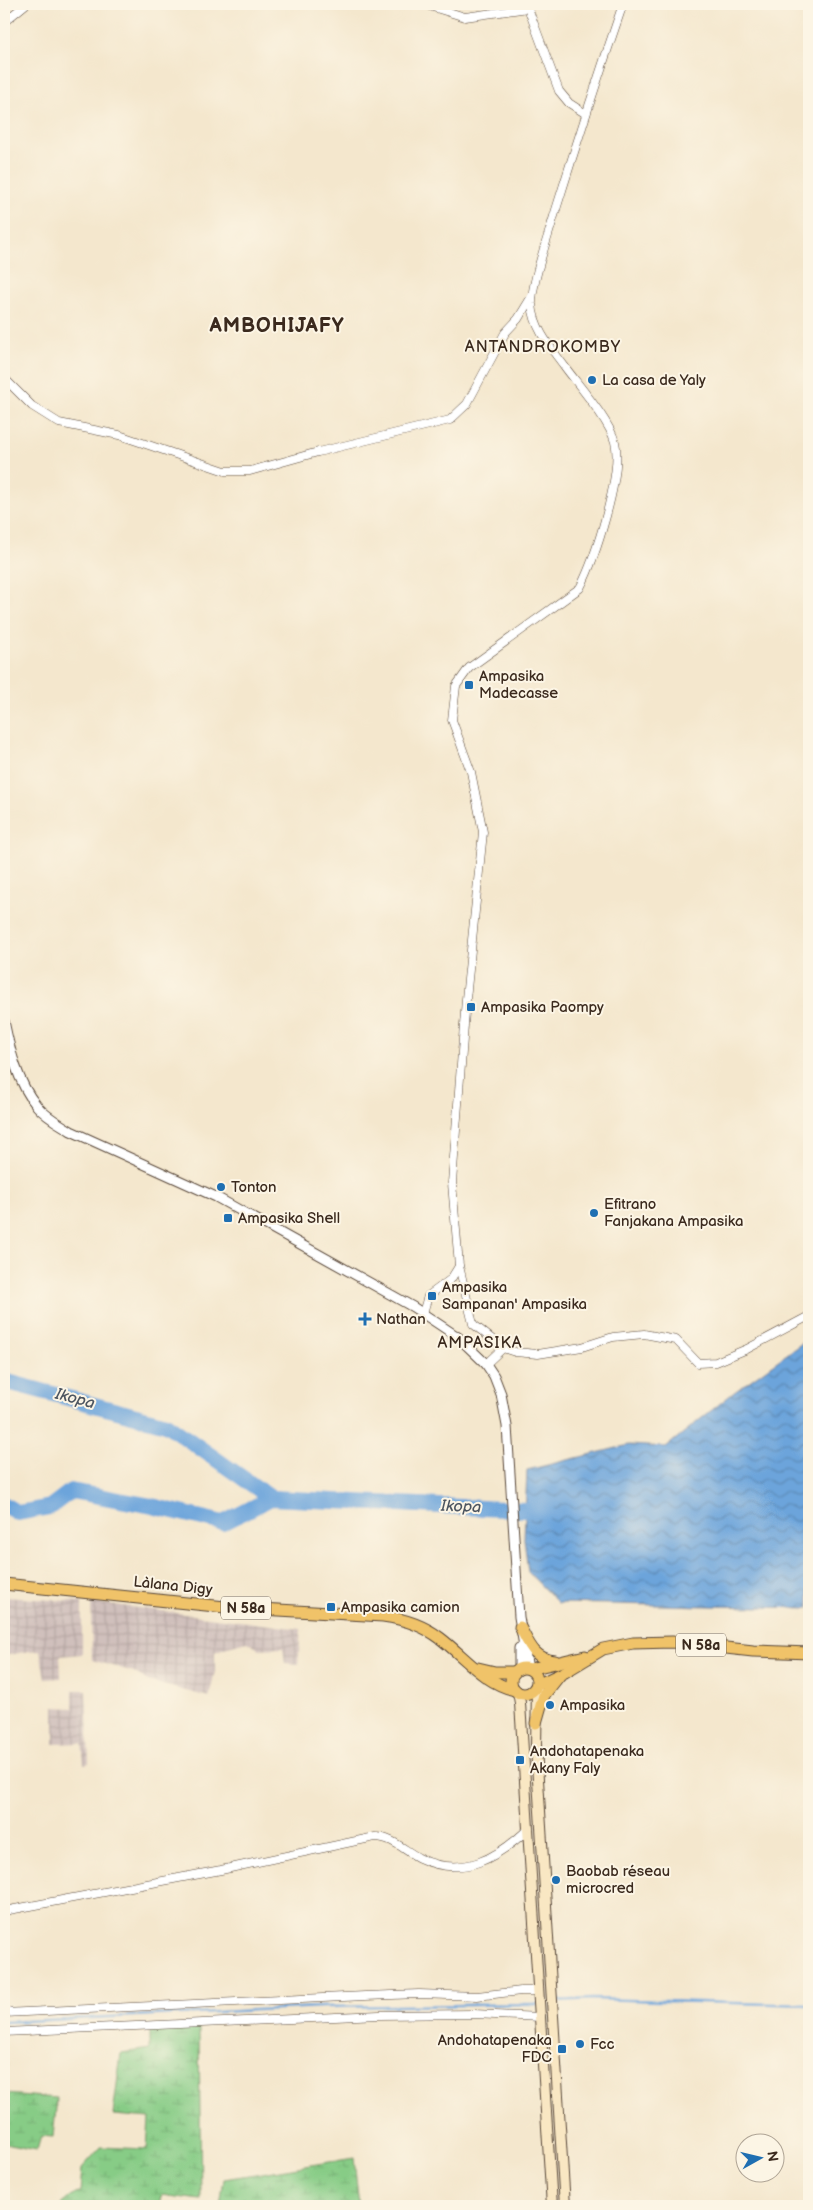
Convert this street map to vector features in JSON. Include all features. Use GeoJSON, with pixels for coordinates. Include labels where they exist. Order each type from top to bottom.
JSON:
{"type":"FeatureCollection","features":[{"type":"Feature","properties":{"kind":"main road","name":"Làlana Digy"},"geometry":{"type":"LineString","coordinates":[[4,1584],[225,1607],[383,1616],[404,1619],[440,1638],[473,1666]]}},
{"type":"Feature","properties":{"kind":"main road","name":"N 58a"},"geometry":{"type":"LineString","coordinates":[[519,1622],[534,1653],[540,1658],[559,1661]]}},
{"type":"Feature","properties":{"kind":"main road","name":"N 58a"},"geometry":{"type":"LineString","coordinates":[[537,1685],[612,1646],[633,1643],[672,1642],[753,1651],[809,1653]]}},
{"type":"Feature","properties":{"kind":"main road","name":"N 58a"},"geometry":{"type":"LineString","coordinates":[[473,1666],[496,1672],[523,1670],[594,1654]]}},
{"type":"Feature","properties":{"kind":"main road","name":"N 58a"},"geometry":{"type":"LineString","coordinates":[[473,1666],[491,1681],[516,1691]]}},
{"type":"Feature","properties":{"kind":"main road"},"geometry":{"type":"LineString","coordinates":[[552,2206],[529,1828],[516,1691],[512,1681],[523,1670],[536,1676],[537,1685],[536,1723],[565,2206]]}},
{"type":"Feature","properties":{"kind":"main road"},"geometry":{"type":"LineString","coordinates":[[536,1723],[544,1695],[561,1673]]}},
{"type":"Feature","properties":{"kind":"main road"},"geometry":{"type":"LineString","coordinates":[[516,1691],[526,1694],[531,1692],[537,1685]]}},
{"type":"Feature","properties":{"kind":"street"},"geometry":{"type":"LineString","coordinates":[[4,22],[26,4]]}},
{"type":"Feature","properties":{"kind":"street"},"geometry":{"type":"LineString","coordinates":[[423,4],[465,17],[528,6],[559,91],[569,104],[586,114]]}},
{"type":"Feature","properties":{"kind":"street"},"geometry":{"type":"LineString","coordinates":[[4,378],[32,406],[60,423],[119,435],[225,471],[250,470],[450,420],[467,404],[505,333],[518,319],[533,294],[543,252],[623,4]]}},
{"type":"Feature","properties":{"kind":"street"},"geometry":{"type":"LineString","coordinates":[[533,294],[536,323],[545,340],[603,418],[615,442],[616,469],[600,539],[590,569],[580,588],[482,657],[469,668],[456,686],[452,720],[472,772],[483,832],[466,999],[452,1183],[459,1266],[473,1324],[503,1348],[515,1352],[538,1354],[582,1347],[613,1337],[644,1334],[676,1340],[698,1363],[716,1362],[746,1349],[809,1316]]}},
{"type":"Feature","properties":{"kind":"street"},"geometry":{"type":"LineString","coordinates":[[4,1020],[10,1052],[19,1074],[38,1107],[51,1118],[71,1130],[216,1197],[423,1313],[458,1337],[486,1364],[494,1376],[501,1394],[509,1444],[523,1670]]}},
{"type":"Feature","properties":{"kind":"street"},"geometry":{"type":"LineString","coordinates":[[423,1313],[428,1296],[451,1279],[459,1266]]}},
{"type":"Feature","properties":{"kind":"street"},"geometry":{"type":"LineString","coordinates":[[486,1364],[503,1348]]}},
{"type":"Feature","properties":{"kind":"street"},"geometry":{"type":"LineString","coordinates":[[4,1911],[221,1870],[375,1837],[382,1837],[391,1841],[419,1858],[434,1863],[460,1866],[485,1861],[497,1855],[529,1828]]}},
{"type":"Feature","properties":{"kind":"street"},"geometry":{"type":"LineString","coordinates":[[4,2013],[419,1994],[477,1996],[539,1991]]}},
{"type":"Feature","properties":{"kind":"street"},"geometry":{"type":"LineString","coordinates":[[4,2032],[379,2015],[484,2014],[541,2018]]}},
{"type":"Feature","properties":{"kind":"shaded area"},"geometry":{"type":"Polygon","coordinates":[[[4,1597],[82,1602],[82,1654],[60,1656],[61,1678],[45,1679],[40,1650],[4,1656],[4,1597]]]}},
{"type":"Feature","properties":{"kind":"shaded area"},"geometry":{"type":"Polygon","coordinates":[[[91,1602],[301,1629],[298,1664],[285,1663],[283,1648],[259,1649],[247,1642],[215,1652],[215,1671],[209,1697],[148,1681],[134,1672],[92,1660],[91,1602]]]}},
{"type":"Feature","properties":{"kind":"shaded area"},"geometry":{"type":"Polygon","coordinates":[[[73,1690],[86,1690],[89,1763],[84,1764],[82,1743],[54,1744],[54,1707],[73,1708],[73,1690]]]}},
{"type":"Feature","properties":{"kind":"green space"},"geometry":{"type":"Polygon","coordinates":[[[199,2028],[201,2200],[162,2195],[160,2206],[59,2206],[80,2192],[82,2168],[101,2147],[147,2149],[149,2118],[113,2115],[121,2053],[150,2049],[150,2030],[199,2028]]]}},
{"type":"Feature","properties":{"kind":"green space"},"geometry":{"type":"Polygon","coordinates":[[[7,2064],[6,2094],[57,2098],[53,2137],[41,2136],[37,2150],[5,2144],[4,2065],[7,2064]]]}},
{"type":"Feature","properties":{"kind":"green space"},"geometry":{"type":"Polygon","coordinates":[[[354,2158],[359,2206],[278,2206],[264,2204],[260,2206],[220,2206],[224,2179],[354,2158]]]}},
{"type":"Feature","properties":{"kind":"water"},"geometry":{"type":"Polygon","coordinates":[[[809,1338],[809,1608],[558,1603],[528,1572],[524,1539],[527,1470],[629,1445],[666,1447],[733,1393],[809,1338]]]}},
{"type":"Feature","properties":{"kind":"waterway","name":"Ikopa"},"geometry":{"type":"LineString","coordinates":[[4,1381],[166,1424],[271,1498]]}},
{"type":"Feature","properties":{"kind":"waterway","name":"Ikopa"},"geometry":{"type":"LineString","coordinates":[[4,1505],[18,1513],[50,1507],[71,1491],[152,1506],[223,1523],[271,1498],[546,1511]]}},
{"type":"Feature","properties":{"kind":"waterway"},"geometry":{"type":"LineString","coordinates":[[555,2001],[592,1999],[809,2005]]}},
{"type":"Feature","properties":{"kind":"waterway"},"geometry":{"type":"LineString","coordinates":[[4,2022],[321,2007],[537,2004]]}},
{"type":"Feature","properties":{"kind":"place","name":"La casa de Yaly"},"geometry":{"type":"Point","coordinates":[592,380]}},
{"type":"Feature","properties":{"kind":"place","name":"Ampasika Madecasse"},"geometry":{"type":"Point","coordinates":[469,685]}},
{"type":"Feature","properties":{"kind":"place","name":"Ampasika Paompy"},"geometry":{"type":"Point","coordinates":[471,1007]}},
{"type":"Feature","properties":{"kind":"place","name":"Tonton"},"geometry":{"type":"Point","coordinates":[221,1187]}},
{"type":"Feature","properties":{"kind":"place","name":"Efitrano Fanjakana Ampasika"},"geometry":{"type":"Point","coordinates":[594,1213]}},
{"type":"Feature","properties":{"kind":"place","name":"Ampasika Shell"},"geometry":{"type":"Point","coordinates":[228,1218]}},
{"type":"Feature","properties":{"kind":"place","name":"Ampasika Sampanan' Ampasika"},"geometry":{"type":"Point","coordinates":[432,1296]}},
{"type":"Feature","properties":{"kind":"place","name":"Nathan"},"geometry":{"type":"Point","coordinates":[365,1319]}},
{"type":"Feature","properties":{"kind":"place","name":"Ampasika camion"},"geometry":{"type":"Point","coordinates":[331,1607]}},
{"type":"Feature","properties":{"kind":"place","name":"Ampasika"},"geometry":{"type":"Point","coordinates":[550,1705]}},
{"type":"Feature","properties":{"kind":"place","name":"Andohatapenaka Akany Faly"},"geometry":{"type":"Point","coordinates":[520,1760]}},
{"type":"Feature","properties":{"kind":"place","name":"Baobab réseau microcred"},"geometry":{"type":"Point","coordinates":[556,1880]}},
{"type":"Feature","properties":{"kind":"place","name":"Fcc"},"geometry":{"type":"Point","coordinates":[580,2044]}},
{"type":"Feature","properties":{"kind":"place","name":"Andohatapenaka FDC"},"geometry":{"type":"Point","coordinates":[562,2049]}},
{"type":"Feature","properties":{"kind":"district","name":"AMBOHIJAFY"},"geometry":{"type":"Point","coordinates":[277,326]}},
{"type":"Feature","properties":{"kind":"district","name":"ANTANDROKOMBY"},"geometry":{"type":"Point","coordinates":[543,347]}},
{"type":"Feature","properties":{"kind":"district","name":"AMPASIKA"},"geometry":{"type":"Point","coordinates":[480,1343]}}]}
